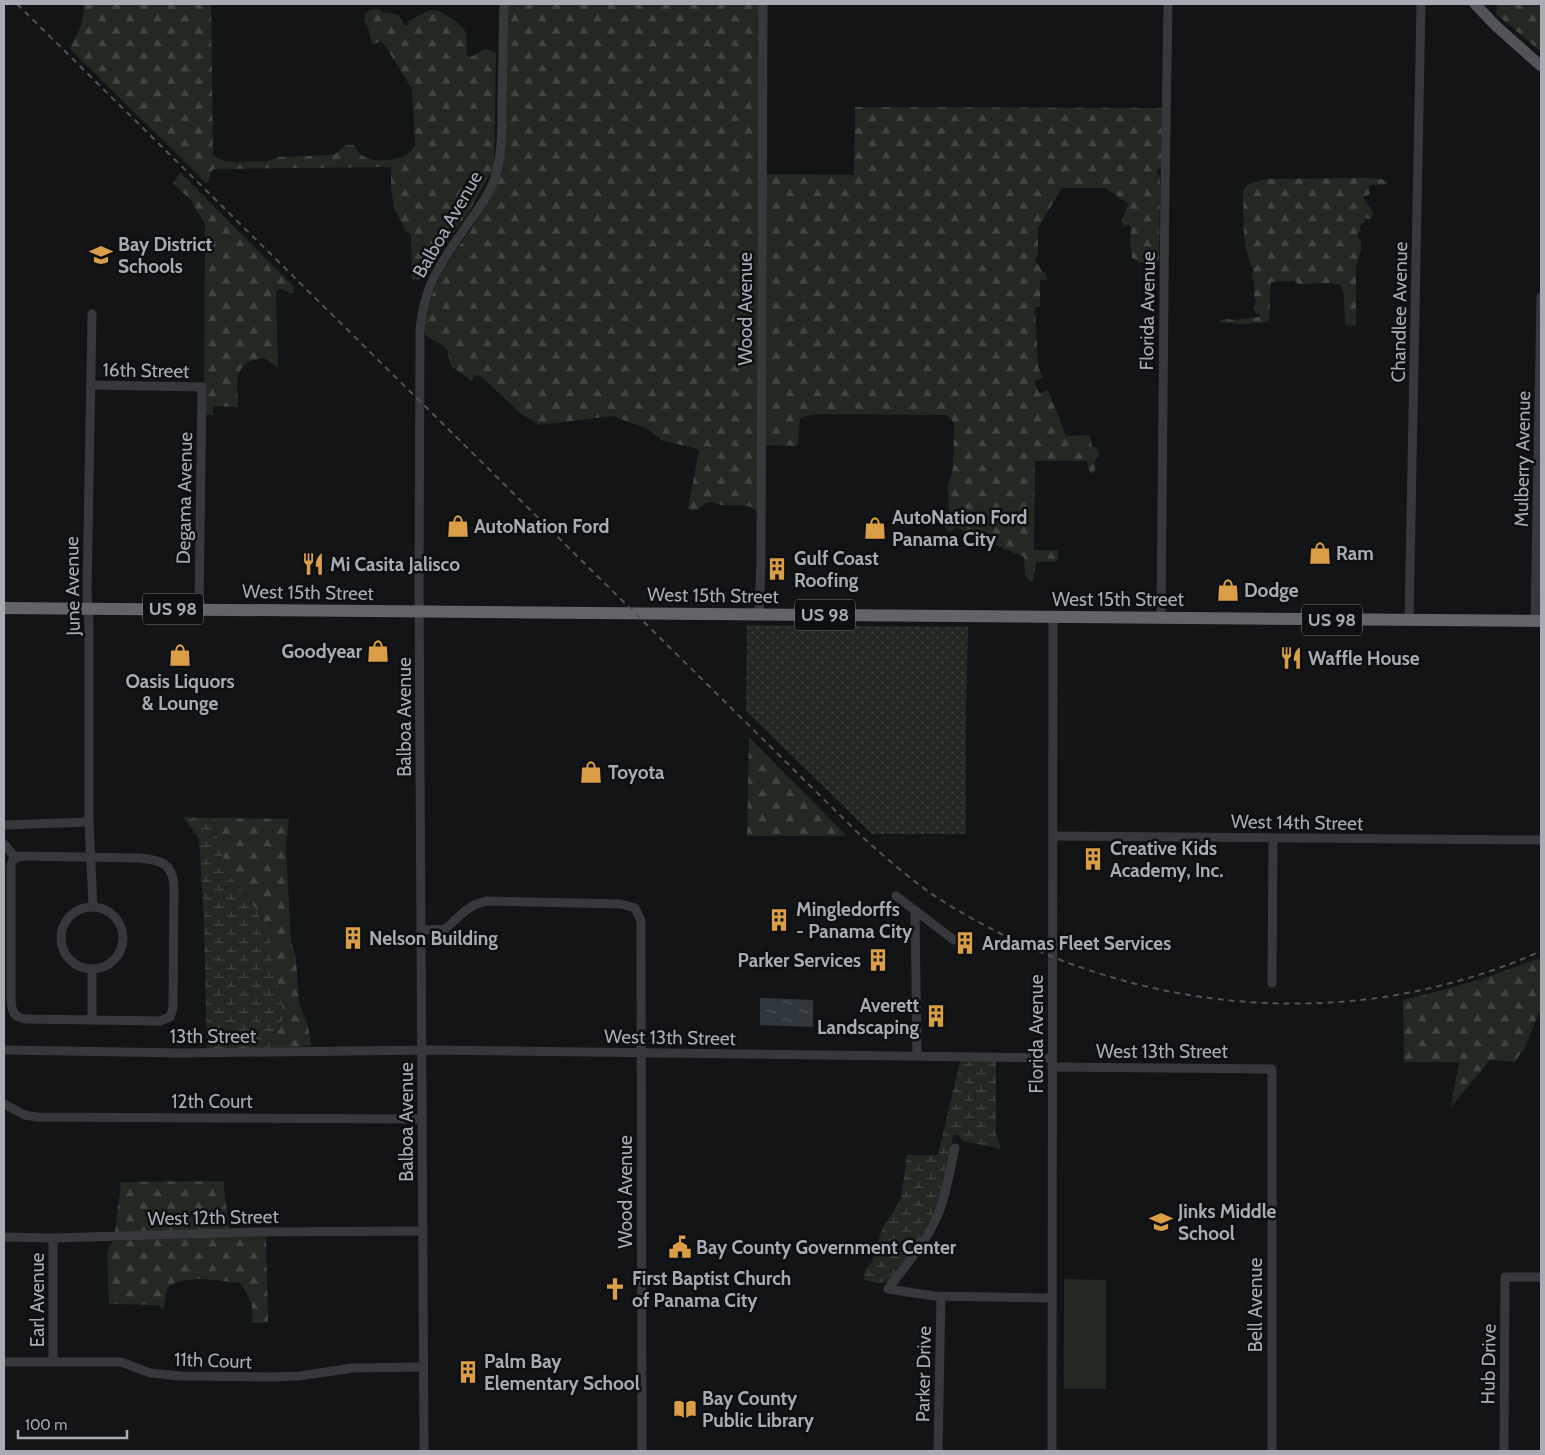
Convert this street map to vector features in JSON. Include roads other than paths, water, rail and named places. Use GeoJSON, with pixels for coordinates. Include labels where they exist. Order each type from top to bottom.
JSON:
{"type":"FeatureCollection","features":[{"type":"Feature","properties":{"kind":"highway","name":"West 15th Street"},"geometry":{"type":"LineString","coordinates":[[4,608],[1538,621]]}},
{"type":"Feature","properties":{"kind":"main road"},"geometry":{"type":"LineString","coordinates":[[1475,4],[1511,40],[1541,66]]}},
{"type":"Feature","properties":{"kind":"street","name":"Balboa Avenue"},"geometry":{"type":"LineString","coordinates":[[424,1451],[419,611],[420,347],[422,310],[427,291],[435,274],[485,198],[497,169],[502,131],[504,4]]}},
{"type":"Feature","properties":{"kind":"street","name":"Wood Avenue"},"geometry":{"type":"LineString","coordinates":[[758,615],[761,560],[762,4]]}},
{"type":"Feature","properties":{"kind":"street","name":"Florida Avenue"},"geometry":{"type":"LineString","coordinates":[[1161,618],[1164,187],[1168,4]]}},
{"type":"Feature","properties":{"kind":"street","name":"Chandlee Avenue"},"geometry":{"type":"LineString","coordinates":[[1409,620],[1421,4]]}},
{"type":"Feature","properties":{"kind":"street","name":"Mulberry Avenue"},"geometry":{"type":"LineString","coordinates":[[1538,621],[1541,297]]}},
{"type":"Feature","properties":{"kind":"street","name":"June Avenue"},"geometry":{"type":"LineString","coordinates":[[92,314],[87,592],[93,908]]}},
{"type":"Feature","properties":{"kind":"street","name":"16th Street"},"geometry":{"type":"LineString","coordinates":[[91,385],[202,387]]}},
{"type":"Feature","properties":{"kind":"street","name":"Degama Avenue"},"geometry":{"type":"LineString","coordinates":[[199,609],[202,387]]}},
{"type":"Feature","properties":{"kind":"street","name":"Florida Avenue"},"geometry":{"type":"LineString","coordinates":[[1052,1451],[1054,617]]}},
{"type":"Feature","properties":{"kind":"street"},"geometry":{"type":"LineString","coordinates":[[4,825],[90,822]]}},
{"type":"Feature","properties":{"kind":"street","name":"West 14th Street"},"geometry":{"type":"LineString","coordinates":[[1053,836],[1541,840]]}},
{"type":"Feature","properties":{"kind":"street"},"geometry":{"type":"LineString","coordinates":[[1272,983],[1273,839]]}},
{"type":"Feature","properties":{"kind":"street"},"geometry":{"type":"LineString","coordinates":[[4,844],[16,858]]}},
{"type":"Feature","properties":{"kind":"street"},"geometry":{"type":"LineString","coordinates":[[16,858],[91,858],[157,860],[164,863],[170,870],[174,885],[172,1014],[167,1019],[160,1021],[26,1019],[16,1017],[12,1012],[12,862],[16,858]]}},
{"type":"Feature","properties":{"kind":"street"},"geometry":{"type":"LineString","coordinates":[[896,896],[954,940]]}},
{"type":"Feature","properties":{"kind":"street","name":"Wood Avenue"},"geometry":{"type":"LineString","coordinates":[[421,930],[445,929],[474,905],[486,901],[621,904],[635,908],[641,922],[642,1451]]}},
{"type":"Feature","properties":{"kind":"street"},"geometry":{"type":"LineString","coordinates":[[93,908],[107,912],[116,918],[121,927],[123,937],[122,947],[115,958],[102,967],[92,969],[79,966],[70,961],[63,948],[62,938],[64,925],[69,918],[79,911],[93,908]]}},
{"type":"Feature","properties":{"kind":"street"},"geometry":{"type":"LineString","coordinates":[[915,910],[917,1056]]}},
{"type":"Feature","properties":{"kind":"street"},"geometry":{"type":"LineString","coordinates":[[92,969],[92,1020]]}},
{"type":"Feature","properties":{"kind":"street","name":"13th Street"},"geometry":{"type":"LineString","coordinates":[[4,1050],[182,1053],[422,1050]]}},
{"type":"Feature","properties":{"kind":"street","name":"West 13th Street"},"geometry":{"type":"LineString","coordinates":[[422,1050],[917,1056],[1272,1069]]}},
{"type":"Feature","properties":{"kind":"street","name":"Bell Avenue"},"geometry":{"type":"LineString","coordinates":[[1272,1069],[1272,1451]]}},
{"type":"Feature","properties":{"kind":"street","name":"12th Court"},"geometry":{"type":"LineString","coordinates":[[4,1104],[25,1115],[37,1116],[422,1119]]}},
{"type":"Feature","properties":{"kind":"street"},"geometry":{"type":"LineString","coordinates":[[954,1148],[943,1197],[936,1218],[917,1249],[888,1289],[941,1297],[1052,1298]]}},
{"type":"Feature","properties":{"kind":"street","name":"West 12th Street"},"geometry":{"type":"LineString","coordinates":[[4,1237],[54,1238],[256,1232],[423,1231]]}},
{"type":"Feature","properties":{"kind":"street","name":"Earl Avenue"},"geometry":{"type":"LineString","coordinates":[[54,1238],[54,1361]]}},
{"type":"Feature","properties":{"kind":"street","name":"Hub Drive"},"geometry":{"type":"LineString","coordinates":[[1504,1451],[1505,1277],[1541,1277]]}},
{"type":"Feature","properties":{"kind":"street","name":"Parker Drive"},"geometry":{"type":"LineString","coordinates":[[938,1451],[941,1297]]}},
{"type":"Feature","properties":{"kind":"street","name":"11th Court"},"geometry":{"type":"LineString","coordinates":[[4,1362],[121,1362],[150,1373],[180,1376],[299,1376],[353,1368],[424,1367]]}},
{"type":"Feature","properties":{"kind":"water"},"geometry":{"type":"Polygon","coordinates":[[[760,998],[813,1000],[813,1027],[760,1025],[760,998]]]}},
{"type":"Feature","properties":{"kind":"railway"},"geometry":{"type":"LineString","coordinates":[[17,4],[859,834],[911,878],[944,902],[1013,940],[1086,969],[1161,990],[1237,1001],[1314,1003],[1391,996],[1467,978],[1541,951]]}},
{"type":"Feature","properties":{"kind":"place","name":"Bay District Schools"},"geometry":{"type":"Point","coordinates":[101,255]}},
{"type":"Feature","properties":{"kind":"place","name":"AutoNation Ford"},"geometry":{"type":"Point","coordinates":[458,526]}},
{"type":"Feature","properties":{"kind":"place","name":"AutoNation Ford Panama City"},"geometry":{"type":"Point","coordinates":[875,528]}},
{"type":"Feature","properties":{"kind":"place","name":"Ram"},"geometry":{"type":"Point","coordinates":[1320,553]}},
{"type":"Feature","properties":{"kind":"place","name":"Mi Casita Jalisco"},"geometry":{"type":"Point","coordinates":[313,564]}},
{"type":"Feature","properties":{"kind":"place","name":"Gulf Coast Roofing"},"geometry":{"type":"Point","coordinates":[777,569]}},
{"type":"Feature","properties":{"kind":"place","name":"Dodge"},"geometry":{"type":"Point","coordinates":[1228,590]}},
{"type":"Feature","properties":{"kind":"place","name":"Goodyear"},"geometry":{"type":"Point","coordinates":[378,651]}},
{"type":"Feature","properties":{"kind":"place","name":"Oasis Liquors & Lounge"},"geometry":{"type":"Point","coordinates":[180,655]}},
{"type":"Feature","properties":{"kind":"place","name":"Waffle House"},"geometry":{"type":"Point","coordinates":[1291,658]}},
{"type":"Feature","properties":{"kind":"place","name":"Toyota"},"geometry":{"type":"Point","coordinates":[591,772]}},
{"type":"Feature","properties":{"kind":"place","name":"Creative Kids Academy, Inc."},"geometry":{"type":"Point","coordinates":[1093,859]}},
{"type":"Feature","properties":{"kind":"place","name":"Mingledorffs - Panama City"},"geometry":{"type":"Point","coordinates":[779,920]}},
{"type":"Feature","properties":{"kind":"place","name":"Nelson Building"},"geometry":{"type":"Point","coordinates":[353,938]}},
{"type":"Feature","properties":{"kind":"place","name":"Ardamas Fleet Services"},"geometry":{"type":"Point","coordinates":[965,943]}},
{"type":"Feature","properties":{"kind":"place","name":"Parker Services"},"geometry":{"type":"Point","coordinates":[878,960]}},
{"type":"Feature","properties":{"kind":"place","name":"Averett Landscaping"},"geometry":{"type":"Point","coordinates":[936,1016]}},
{"type":"Feature","properties":{"kind":"place","name":"Jinks Middle School"},"geometry":{"type":"Point","coordinates":[1161,1222]}},
{"type":"Feature","properties":{"kind":"place","name":"Bay County Government Center"},"geometry":{"type":"Point","coordinates":[680,1247]}},
{"type":"Feature","properties":{"kind":"place","name":"First Baptist Church of Panama City"},"geometry":{"type":"Point","coordinates":[615,1289]}},
{"type":"Feature","properties":{"kind":"place","name":"Palm Bay Elementary School"},"geometry":{"type":"Point","coordinates":[468,1372]}},
{"type":"Feature","properties":{"kind":"place","name":"Bay County Public Library"},"geometry":{"type":"Point","coordinates":[685,1409]}}]}
